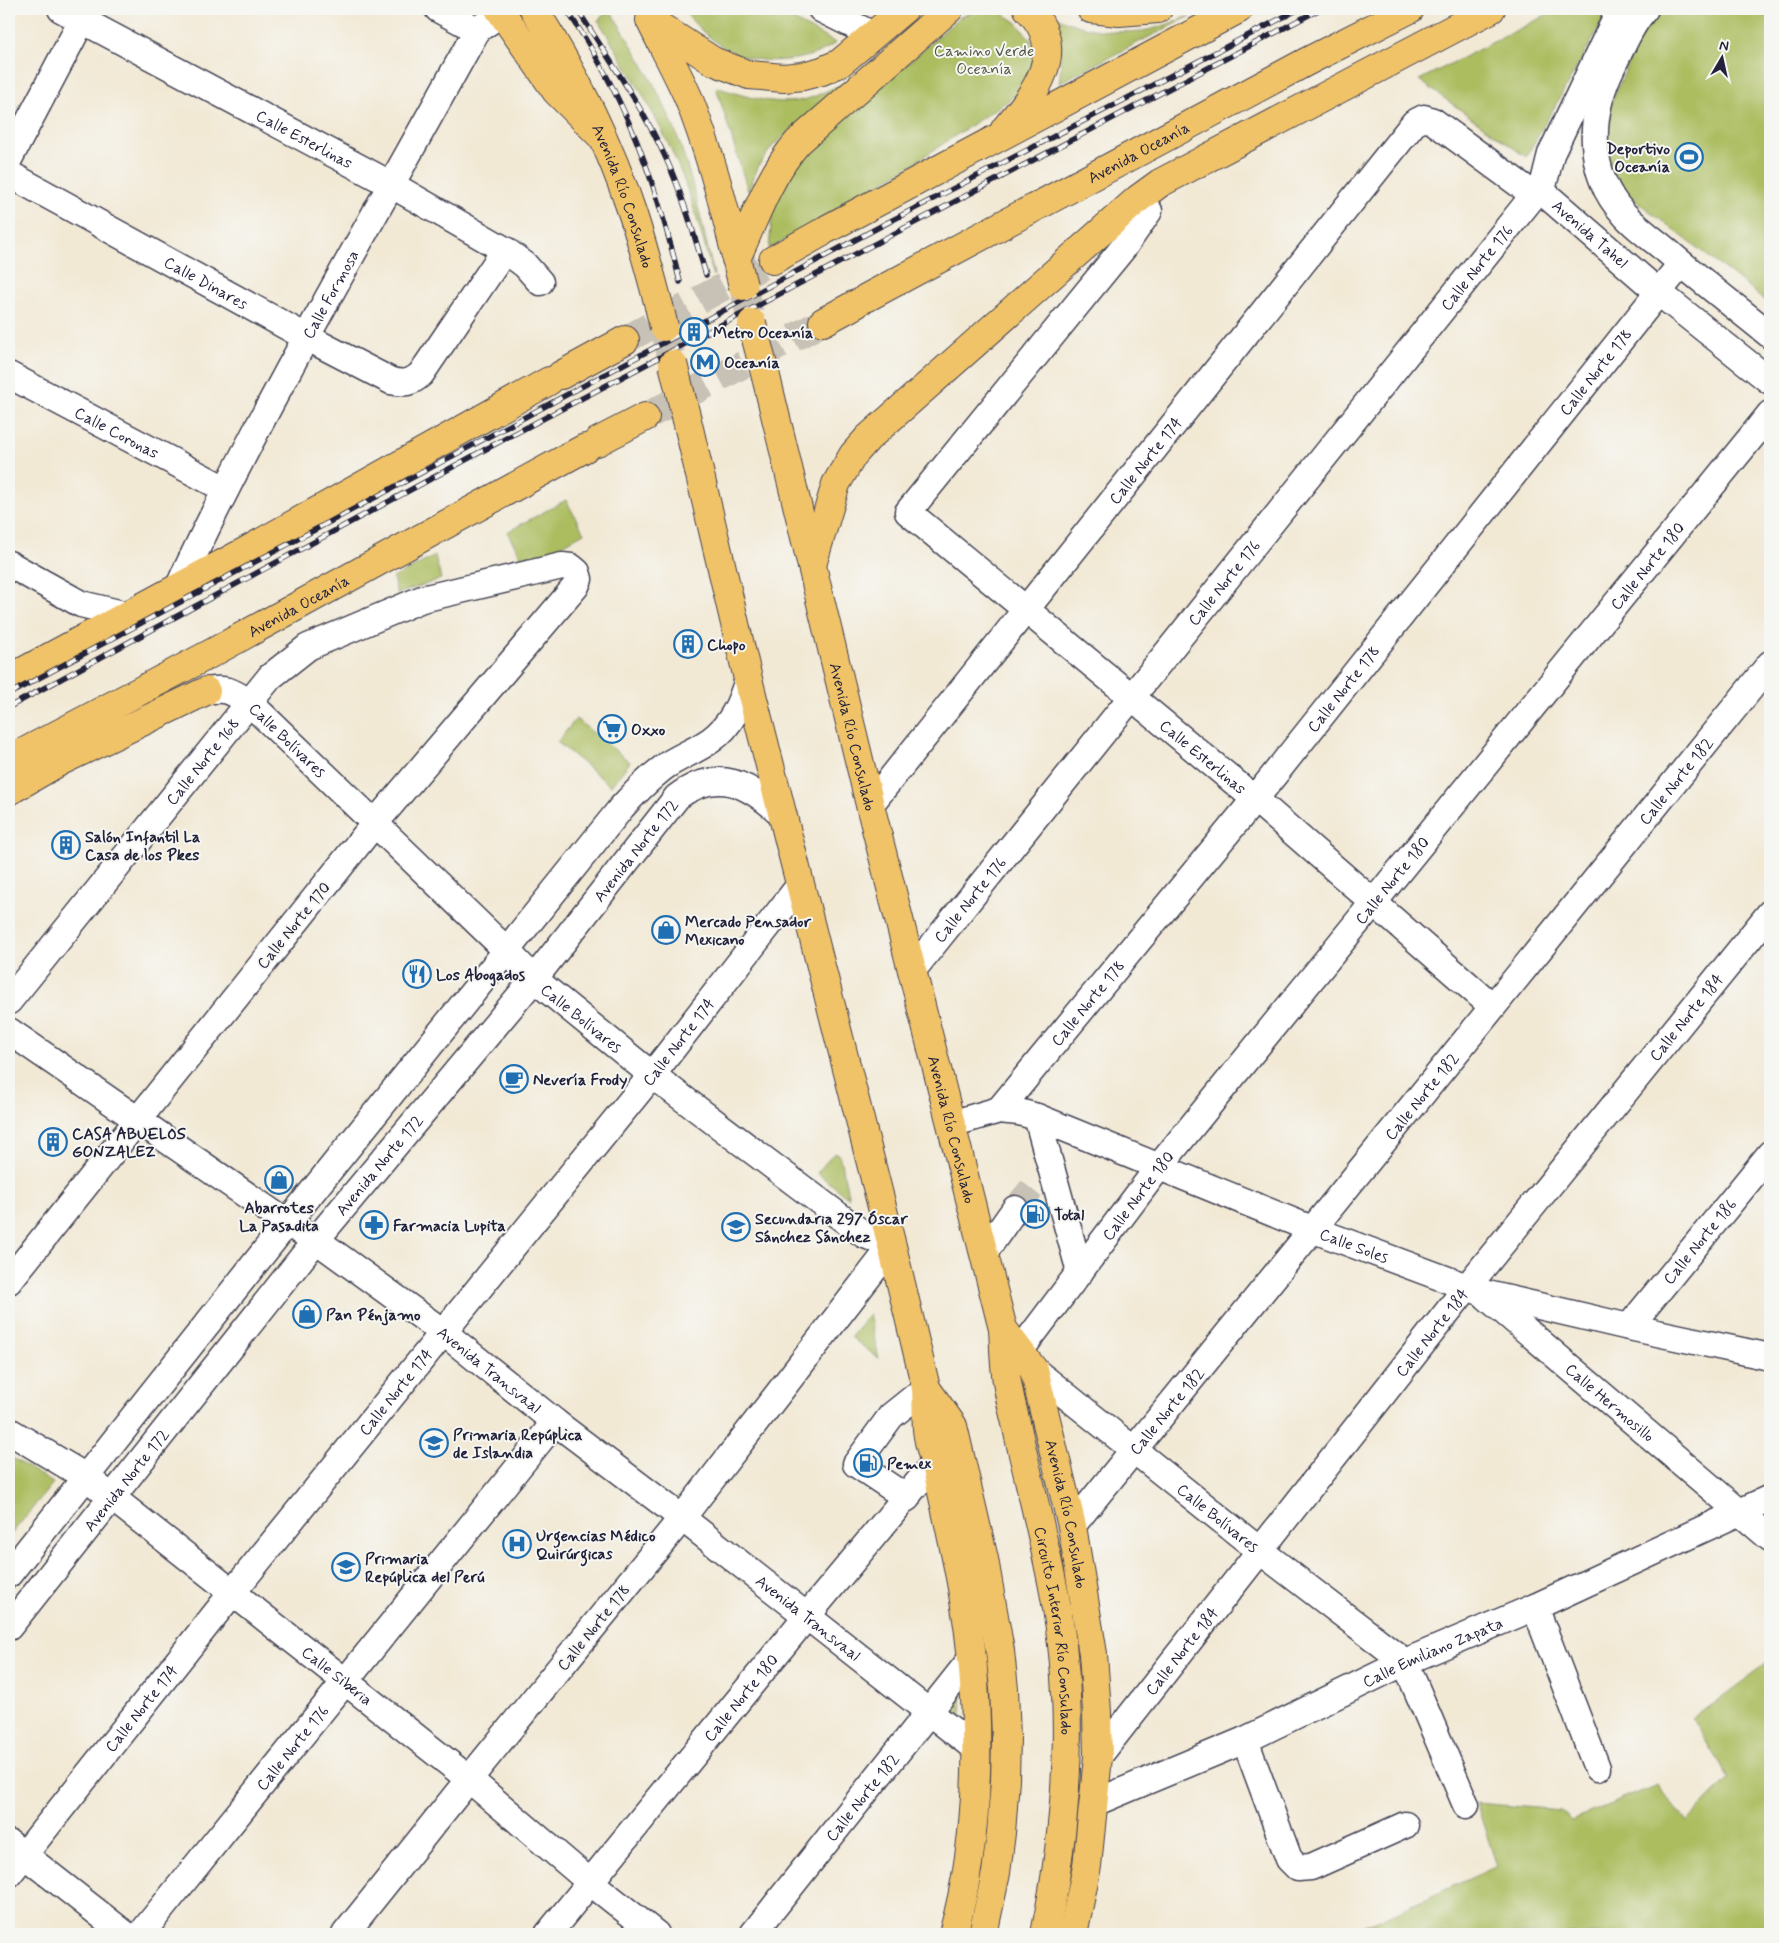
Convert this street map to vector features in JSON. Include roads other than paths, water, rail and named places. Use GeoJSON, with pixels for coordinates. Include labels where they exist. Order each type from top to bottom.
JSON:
{"type":"FeatureCollection","features":[{"type":"Feature","properties":{"kind":"main road"},"geometry":{"type":"LineString","coordinates":[[534,9],[558,49],[603,137]]}},
{"type":"Feature","properties":{"kind":"main road"},"geometry":{"type":"LineString","coordinates":[[645,14],[712,61],[749,75],[784,78],[822,71],[840,63],[904,9]]}},
{"type":"Feature","properties":{"kind":"main road"},"geometry":{"type":"LineString","coordinates":[[645,14],[688,97],[723,201],[739,270],[772,181],[788,153],[948,9]]}},
{"type":"Feature","properties":{"kind":"main road"},"geometry":{"type":"LineString","coordinates":[[996,140],[1027,104],[1045,70],[1046,46],[1044,34],[1039,23],[1028,9]]}},
{"type":"Feature","properties":{"kind":"main road"},"geometry":{"type":"LineString","coordinates":[[1091,9],[1119,12],[1158,9]]}},
{"type":"Feature","properties":{"kind":"main road"},"geometry":{"type":"LineString","coordinates":[[773,260],[1239,9]]}},
{"type":"Feature","properties":{"kind":"main road","name":"Avenida Oceanía"},"geometry":{"type":"LineString","coordinates":[[823,322],[1410,9]]}},
{"type":"Feature","properties":{"kind":"main road"},"geometry":{"type":"LineString","coordinates":[[811,569],[836,484],[853,455],[868,438],[1138,199],[1160,183],[1491,9]]}},
{"type":"Feature","properties":{"kind":"main road","name":"Avenida Río Consulado"},"geometry":{"type":"LineString","coordinates":[[501,11],[556,91],[603,137],[633,215],[662,316]]}},
{"type":"Feature","properties":{"kind":"main road","name":"Avenida Río Consulado"},"geometry":{"type":"LineString","coordinates":[[752,323],[811,569],[1003,1329],[1027,1360],[1072,1526],[1093,1654],[1098,1757],[1087,1866],[1073,1934]]}},
{"type":"Feature","properties":{"kind":"main road"},"geometry":{"type":"LineString","coordinates":[[9,679],[178,588],[625,340]]}},
{"type":"Feature","properties":{"kind":"main road"},"geometry":{"type":"LineString","coordinates":[[673,364],[748,679],[892,1246],[926,1388],[927,1431],[962,1587],[972,1659],[976,1749],[970,1846],[954,1934]]}},
{"type":"Feature","properties":{"kind":"main road","name":"Avenida Oceanía"},"geometry":{"type":"LineString","coordinates":[[9,760],[645,417]]}},
{"type":"Feature","properties":{"kind":"main road"},"geometry":{"type":"LineString","coordinates":[[9,666],[18,661],[66,648]]}},
{"type":"Feature","properties":{"kind":"main road"},"geometry":{"type":"LineString","coordinates":[[59,762],[147,687]]}},
{"type":"Feature","properties":{"kind":"main road"},"geometry":{"type":"LineString","coordinates":[[9,792],[59,762],[206,691]]}},
{"type":"Feature","properties":{"kind":"main road","name":"Circuito Interior Río Consulado"},"geometry":{"type":"LineString","coordinates":[[1003,1329],[1006,1376],[1054,1593],[1063,1651],[1067,1714],[1067,1776],[1063,1830],[1045,1934]]}},
{"type":"Feature","properties":{"kind":"main road"},"geometry":{"type":"LineString","coordinates":[[926,1388],[953,1426],[984,1559],[1000,1651],[1004,1689],[1006,1771],[1001,1833],[996,1873],[983,1934]]}},
{"type":"Feature","properties":{"kind":"street"},"geometry":{"type":"LineString","coordinates":[[438,9],[477,30]]}},
{"type":"Feature","properties":{"kind":"street"},"geometry":{"type":"LineString","coordinates":[[821,9],[863,30]]}},
{"type":"Feature","properties":{"kind":"street","name":"Avenida Tahel"},"geometry":{"type":"LineString","coordinates":[[1540,195],[1551,154],[1620,9]]}},
{"type":"Feature","properties":{"kind":"street"},"geometry":{"type":"LineString","coordinates":[[1645,9],[1636,20],[1606,79],[1599,98],[1594,121],[1597,161],[1611,196],[1623,214],[1681,264],[1770,335]]}},
{"type":"Feature","properties":{"kind":"street","name":"Calle Formosa"},"geometry":{"type":"LineString","coordinates":[[178,588],[225,489],[306,337],[477,30],[501,11]]}},
{"type":"Feature","properties":{"kind":"street"},"geometry":{"type":"LineString","coordinates":[[9,159],[77,12]]}},
{"type":"Feature","properties":{"kind":"street","name":"Calle Esterlinas"},"geometry":{"type":"LineString","coordinates":[[77,12],[392,185],[505,250],[525,265],[540,282]]}},
{"type":"Feature","properties":{"kind":"street","name":"Avenida Tahel"},"geometry":{"type":"LineString","coordinates":[[1424,118],[1433,122],[1540,195],[1770,381]]}},
{"type":"Feature","properties":{"kind":"street","name":"Calle Norte 174"},"geometry":{"type":"LineString","coordinates":[[870,805],[1414,123],[1424,118]]}},
{"type":"Feature","properties":{"kind":"street","name":"Calle Dinares"},"geometry":{"type":"LineString","coordinates":[[9,174],[306,337],[391,381],[407,383],[421,374],[505,250]]}},
{"type":"Feature","properties":{"kind":"street","name":"Calle Norte 176"},"geometry":{"type":"LineString","coordinates":[[912,971],[1540,195]]}},
{"type":"Feature","properties":{"kind":"street","name":"Calle Esterlinas"},"geometry":{"type":"LineString","coordinates":[[1149,211],[1124,247],[908,512],[1255,799],[1492,1006]]}},
{"type":"Feature","properties":{"kind":"street","name":"Calle Norte 178"},"geometry":{"type":"LineString","coordinates":[[999,1110],[1255,799],[1681,264]]}},
{"type":"Feature","properties":{"kind":"street","name":"Calle Coronas"},"geometry":{"type":"LineString","coordinates":[[9,375],[225,489]]}},
{"type":"Feature","properties":{"kind":"street","name":"Calle Norte 180"},"geometry":{"type":"LineString","coordinates":[[1027,1360],[1080,1272],[1158,1168],[1770,414]]}},
{"type":"Feature","properties":{"kind":"street"},"geometry":{"type":"LineString","coordinates":[[9,564],[81,604],[127,615]]}},
{"type":"Feature","properties":{"kind":"street","name":"Calle Norte 168"},"geometry":{"type":"LineString","coordinates":[[9,1001],[270,677],[308,647],[422,599],[562,566],[571,567],[577,572]]}},
{"type":"Feature","properties":{"kind":"street","name":"Calle Norte 170"},"geometry":{"type":"LineString","coordinates":[[9,1281],[375,823],[576,586],[579,579],[577,572]]}},
{"type":"Feature","properties":{"kind":"street","name":"Calle Norte 182"},"geometry":{"type":"LineString","coordinates":[[1072,1526],[1314,1230],[1492,1006],[1770,664]]}},
{"type":"Feature","properties":{"kind":"street","name":"Avenida Norte 172"},"geometry":{"type":"LineString","coordinates":[[9,1574],[287,1223],[636,792],[667,765],[710,741],[727,726],[736,711],[748,679]]}},
{"type":"Feature","properties":{"kind":"street","name":"Calle Bolívares"},"geometry":{"type":"LineString","coordinates":[[206,691],[219,688],[232,691],[250,703],[507,951],[534,980],[652,1075],[863,1234],[892,1246]]}},
{"type":"Feature","properties":{"kind":"street","name":"Avenida Norte 172"},"geometry":{"type":"LineString","coordinates":[[9,1627],[316,1240],[534,980],[669,806],[686,790],[707,782],[730,782],[751,789],[764,797],[783,815]]}},
{"type":"Feature","properties":{"kind":"street","name":"Calle Norte 174"},"geometry":{"type":"LineString","coordinates":[[14,1858],[232,1593],[652,1075],[800,886]]}},
{"type":"Feature","properties":{"kind":"street","name":"Calle Norte 184"},"geometry":{"type":"LineString","coordinates":[[1098,1757],[1259,1550],[1475,1290],[1770,913]]}},
{"type":"Feature","properties":{"kind":"street","name":"Avenida Transvaal"},"geometry":{"type":"LineString","coordinates":[[9,1031],[287,1223],[316,1240],[443,1332],[555,1422],[682,1518],[976,1749]]}},
{"type":"Feature","properties":{"kind":"street","name":"Calle Soles"},"geometry":{"type":"LineString","coordinates":[[951,1124],[999,1110],[1020,1112],[1037,1117],[1158,1168],[1314,1230],[1475,1290],[1628,1327],[1770,1357]]}},
{"type":"Feature","properties":{"kind":"street"},"geometry":{"type":"LineString","coordinates":[[1037,1117],[1044,1174],[1080,1272]]}},
{"type":"Feature","properties":{"kind":"street","name":"Calle Norte 186"},"geometry":{"type":"LineString","coordinates":[[1628,1327],[1770,1154]]}},
{"type":"Feature","properties":{"kind":"street"},"geometry":{"type":"LineString","coordinates":[[984,1253],[1015,1209]]}},
{"type":"Feature","properties":{"kind":"street","name":"Calle Norte 178"},"geometry":{"type":"LineString","coordinates":[[345,1934],[682,1518],[892,1246]]}},
{"type":"Feature","properties":{"kind":"street","name":"Calle Hermosillo"},"geometry":{"type":"LineString","coordinates":[[1475,1290],[1770,1538]]}},
{"type":"Feature","properties":{"kind":"street","name":"Calle Bolívares"},"geometry":{"type":"LineString","coordinates":[[1027,1360],[1134,1450],[1259,1550],[1405,1662]]}},
{"type":"Feature","properties":{"kind":"street"},"geometry":{"type":"LineString","coordinates":[[907,1498],[856,1464],[891,1416],[926,1388]]}},
{"type":"Feature","properties":{"kind":"street","name":"Calle Norte 176"},"geometry":{"type":"LineString","coordinates":[[141,1934],[555,1422]]}},
{"type":"Feature","properties":{"kind":"street","name":"Calle Siberia"},"geometry":{"type":"LineString","coordinates":[[9,1431],[86,1477],[469,1779],[590,1882],[656,1934]]}},
{"type":"Feature","properties":{"kind":"street","name":"Calle Norte 180"},"geometry":{"type":"LineString","coordinates":[[548,1934],[935,1462]]}},
{"type":"Feature","properties":{"kind":"street","name":"Calle Emiliano Zapata"},"geometry":{"type":"LineString","coordinates":[[1094,1803],[1245,1740],[1405,1662],[1535,1607],[1770,1498]]}},
{"type":"Feature","properties":{"kind":"street"},"geometry":{"type":"LineString","coordinates":[[1535,1607],[1596,1768]]}},
{"type":"Feature","properties":{"kind":"street","name":"Calle Norte 182"},"geometry":{"type":"LineString","coordinates":[[752,1934],[930,1714],[972,1659]]}},
{"type":"Feature","properties":{"kind":"street"},"geometry":{"type":"LineString","coordinates":[[1405,1662],[1466,1805]]}},
{"type":"Feature","properties":{"kind":"street"},"geometry":{"type":"LineString","coordinates":[[1245,1740],[1289,1859],[1298,1868],[1311,1867],[1405,1825]]}},
{"type":"Feature","properties":{"kind":"street"},"geometry":{"type":"LineString","coordinates":[[14,1858],[125,1934]]}},
{"type":"Feature","properties":{"kind":"tunnel"},"geometry":{"type":"LineString","coordinates":[[625,340],[773,260]]}},
{"type":"Feature","properties":{"kind":"tunnel"},"geometry":{"type":"LineString","coordinates":[[743,286],[752,323]]}},
{"type":"Feature","properties":{"kind":"tunnel"},"geometry":{"type":"LineString","coordinates":[[645,417],[823,322]]}},
{"type":"Feature","properties":{"kind":"tunnel"},"geometry":{"type":"LineString","coordinates":[[664,327],[673,364]]}},
{"type":"Feature","properties":{"kind":"tunnel"},"geometry":{"type":"LineString","coordinates":[[1015,1209],[1038,1181]]}},
{"type":"Feature","properties":{"kind":"railway"},"geometry":{"type":"LineString","coordinates":[[566,9],[587,41],[605,74],[636,140],[660,209],[680,282]]}},
{"type":"Feature","properties":{"kind":"railway"},"geometry":{"type":"LineString","coordinates":[[577,9],[626,85],[659,143],[679,190],[706,275]]}},
{"type":"Feature","properties":{"kind":"railway"},"geometry":{"type":"LineString","coordinates":[[9,694],[881,226],[1299,9]]}},
{"type":"Feature","properties":{"kind":"railway"},"geometry":{"type":"LineString","coordinates":[[9,707],[497,443],[1320,9]]}},
{"type":"Feature","properties":{"kind":"place","name":"Deportivo Oceanía"},"geometry":{"type":"Point","coordinates":[1689,157]}},
{"type":"Feature","properties":{"kind":"place","name":"Metro Oceanía"},"geometry":{"type":"Point","coordinates":[694,332]}},
{"type":"Feature","properties":{"kind":"place","name":"Oceanía"},"geometry":{"type":"Point","coordinates":[705,362]}},
{"type":"Feature","properties":{"kind":"place","name":"Chopo"},"geometry":{"type":"Point","coordinates":[688,644]}},
{"type":"Feature","properties":{"kind":"place","name":"Oxxo"},"geometry":{"type":"Point","coordinates":[612,729]}},
{"type":"Feature","properties":{"kind":"place","name":"Salón Infantil La Casa de los Pkes"},"geometry":{"type":"Point","coordinates":[66,845]}},
{"type":"Feature","properties":{"kind":"place","name":"Mercado Pensador Mexicano"},"geometry":{"type":"Point","coordinates":[666,930]}},
{"type":"Feature","properties":{"kind":"place","name":"Los Abogados"},"geometry":{"type":"Point","coordinates":[417,974]}},
{"type":"Feature","properties":{"kind":"place","name":"Nevería Frody"},"geometry":{"type":"Point","coordinates":[514,1079]}},
{"type":"Feature","properties":{"kind":"place","name":"CASA ABUELOS GONZALEZ"},"geometry":{"type":"Point","coordinates":[53,1142]}},
{"type":"Feature","properties":{"kind":"place","name":"Abarrotes La Pasadita"},"geometry":{"type":"Point","coordinates":[279,1180]}},
{"type":"Feature","properties":{"kind":"place","name":"Total"},"geometry":{"type":"Point","coordinates":[1035,1214]}},
{"type":"Feature","properties":{"kind":"place","name":"Farmacia Lupita"},"geometry":{"type":"Point","coordinates":[374,1225]}},
{"type":"Feature","properties":{"kind":"place","name":"Secundaria 297 Óscar Sánchez Sánchez"},"geometry":{"type":"Point","coordinates":[736,1227]}},
{"type":"Feature","properties":{"kind":"place","name":"Pan Pénjamo"},"geometry":{"type":"Point","coordinates":[307,1314]}},
{"type":"Feature","properties":{"kind":"place","name":"Primaria Repúplica de Islandia"},"geometry":{"type":"Point","coordinates":[434,1443]}},
{"type":"Feature","properties":{"kind":"place","name":"Pemex"},"geometry":{"type":"Point","coordinates":[868,1463]}},
{"type":"Feature","properties":{"kind":"place","name":"Urgencias Médico Quirúrgicas"},"geometry":{"type":"Point","coordinates":[517,1544]}},
{"type":"Feature","properties":{"kind":"place","name":"Primaria Repúplica del Perú"},"geometry":{"type":"Point","coordinates":[346,1567]}},
{"type":"Feature","properties":{"kind":"park label","name":"Camino Verde Oceanía"},"geometry":{"type":"Point","coordinates":[984,59]}}]}
